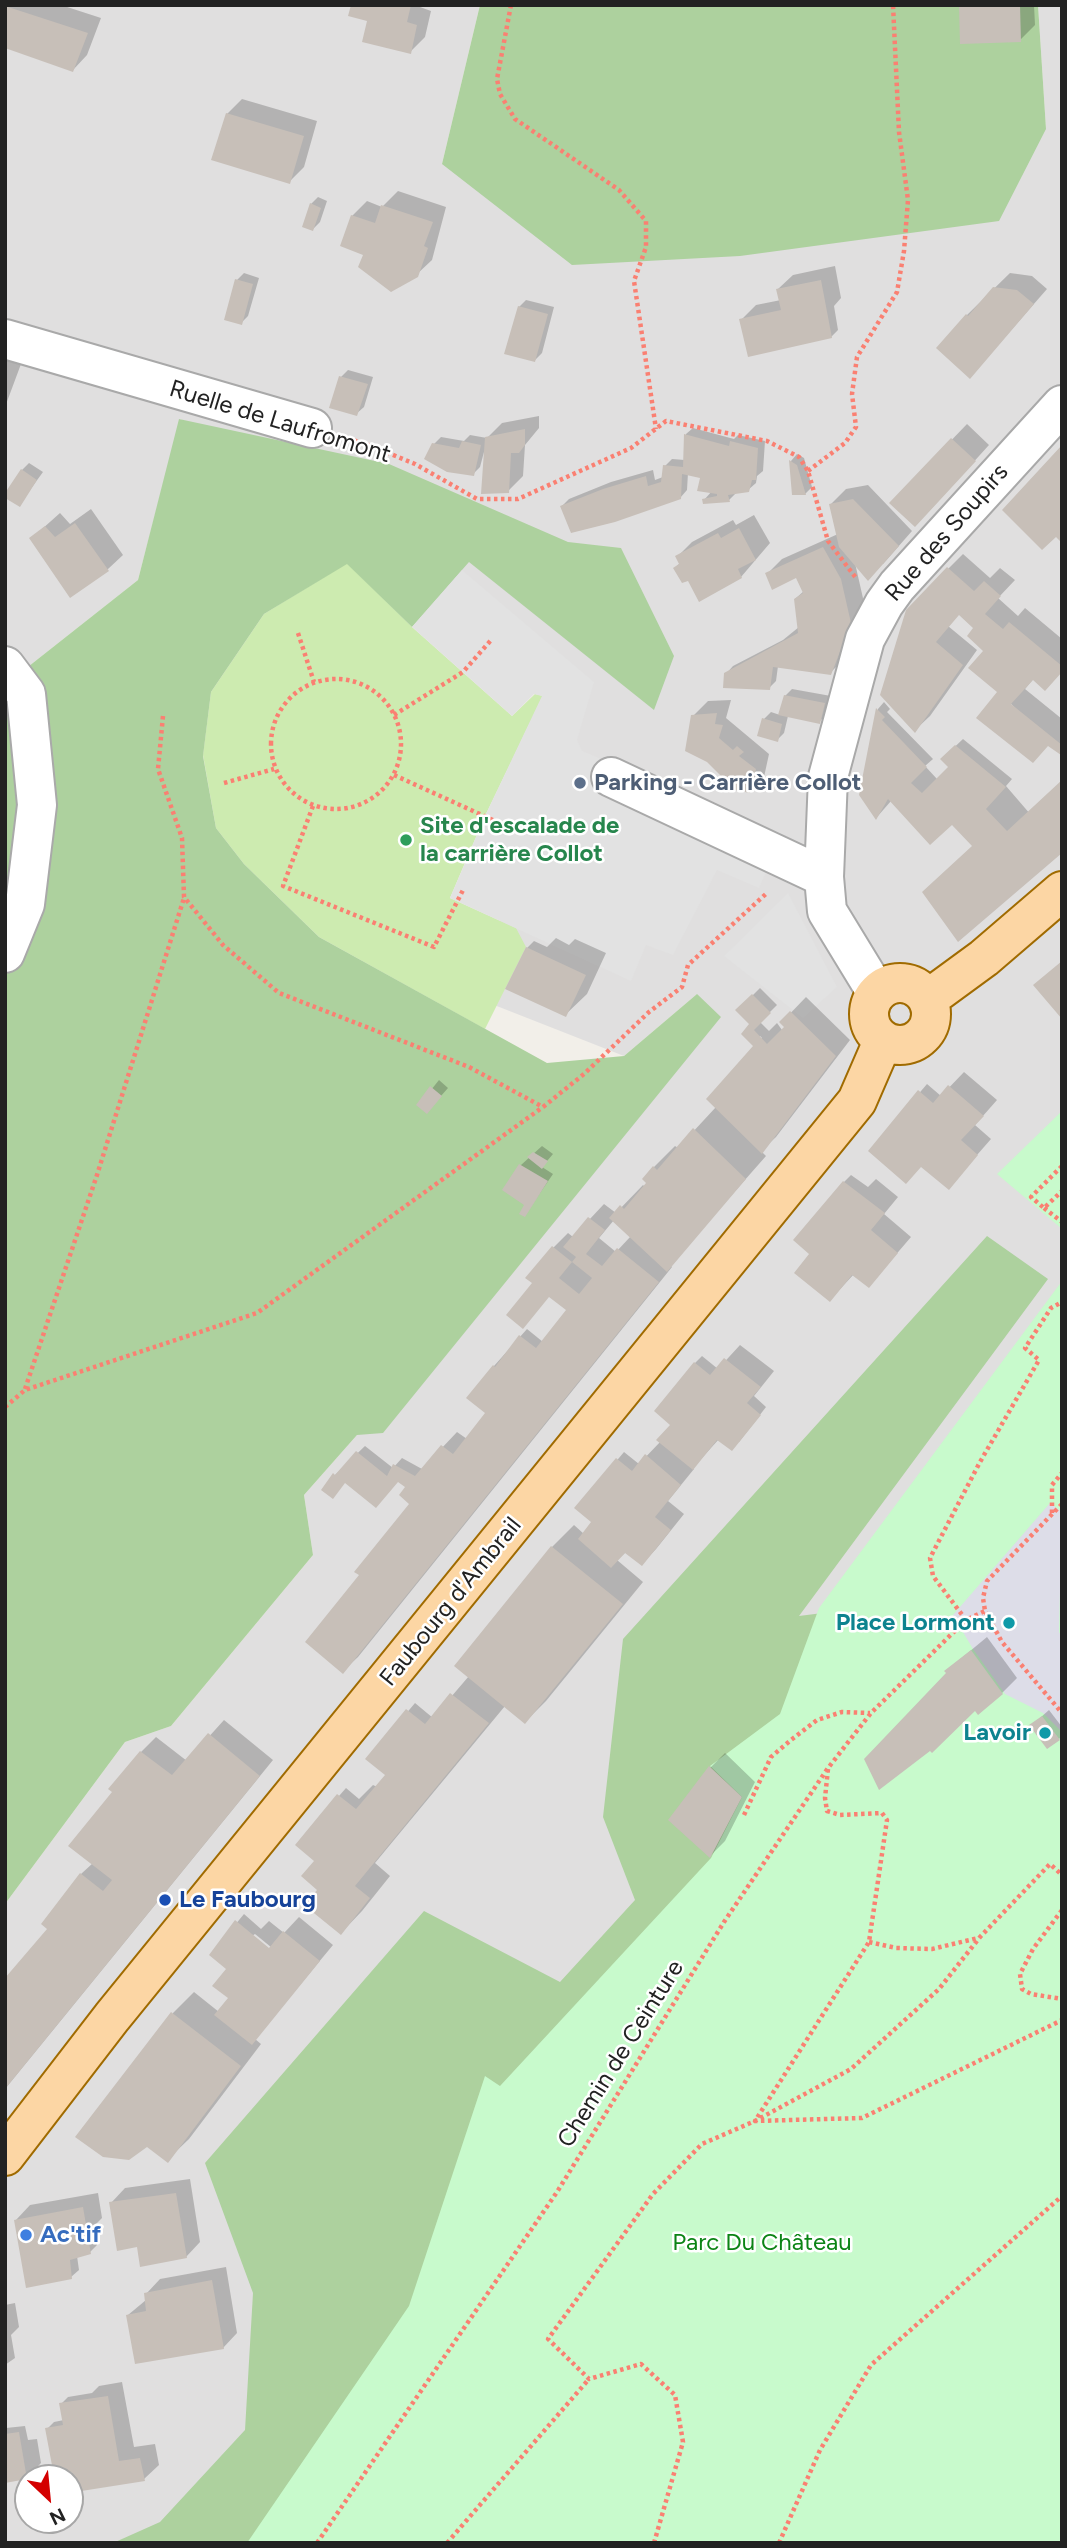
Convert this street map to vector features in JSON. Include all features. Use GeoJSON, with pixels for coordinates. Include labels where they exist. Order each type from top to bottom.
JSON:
{"type":"FeatureCollection","features":[{"type":"Feature","properties":{"kind":"main road"},"geometry":{"type":"LineString","coordinates":[[928,999],[984,958],[1062,891]]}},
{"type":"Feature","properties":{"kind":"main road"},"geometry":{"type":"LineString","coordinates":[[901,983],[920,990],[928,999],[932,1018],[922,1037],[906,1045],[893,1044],[883,1041],[875,1033],[869,1013],[877,993],[890,985],[901,983]]}},
{"type":"Feature","properties":{"kind":"main road","name":"Faubourg d'Ambrail"},"geometry":{"type":"LineString","coordinates":[[5,2156],[112,2017],[857,1101],[883,1041]]}},
{"type":"Feature","properties":{"kind":"street","name":"Ruelle de Laufromont"},"geometry":{"type":"LineString","coordinates":[[5,339],[121,375],[312,428]]}},
{"type":"Feature","properties":{"kind":"street","name":"Rue des Soupirs"},"geometry":{"type":"LineString","coordinates":[[877,993],[827,912],[811,871],[828,777],[865,639],[897,586],[1062,405]]}},
{"type":"Feature","properties":{"kind":"street"},"geometry":{"type":"LineString","coordinates":[[5,666],[26,694],[37,805],[25,904],[5,953]]}},
{"type":"Feature","properties":{"kind":"street"},"geometry":{"type":"LineString","coordinates":[[611,777],[811,871]]}},
{"type":"Feature","properties":{"kind":"path"},"geometry":{"type":"LineString","coordinates":[[511,5],[497,79],[500,94],[515,120],[619,190],[646,221],[646,247],[634,281],[656,429]]}},
{"type":"Feature","properties":{"kind":"path"},"geometry":{"type":"LineString","coordinates":[[862,586],[828,541],[808,471],[845,443],[856,427],[852,394],[857,357],[897,292],[899,282],[908,200],[899,132],[893,5]]}},
{"type":"Feature","properties":{"kind":"path","name":"Ruelle de Laufromont"},"geometry":{"type":"LineString","coordinates":[[312,428],[374,447],[415,464],[477,499],[518,499],[631,448],[666,421],[767,441],[799,457],[808,471]]}},
{"type":"Feature","properties":{"kind":"path"},"geometry":{"type":"LineString","coordinates":[[298,633],[314,682]]}},
{"type":"Feature","properties":{"kind":"path"},"geometry":{"type":"LineString","coordinates":[[394,715],[463,672],[492,639]]}},
{"type":"Feature","properties":{"kind":"path"},"geometry":{"type":"LineString","coordinates":[[338,679],[362,684],[380,696],[394,715],[402,746],[394,775],[373,798],[351,808],[332,810],[313,806],[291,793],[274,769],[270,745],[277,715],[292,695],[314,682],[338,679]]}},
{"type":"Feature","properties":{"kind":"path"},"geometry":{"type":"LineString","coordinates":[[25,1390],[97,1175],[184,897],[182,838],[158,769],[163,716]]}},
{"type":"Feature","properties":{"kind":"path"},"geometry":{"type":"LineString","coordinates":[[224,783],[274,769]]}},
{"type":"Feature","properties":{"kind":"path"},"geometry":{"type":"LineString","coordinates":[[394,775],[495,821]]}},
{"type":"Feature","properties":{"kind":"path"},"geometry":{"type":"LineString","coordinates":[[313,806],[283,886],[434,947],[463,890]]}},
{"type":"Feature","properties":{"kind":"path"},"geometry":{"type":"LineString","coordinates":[[5,1407],[25,1390],[257,1313],[543,1107],[584,1074],[649,1012],[682,987],[688,965],[811,871]]}},
{"type":"Feature","properties":{"kind":"path"},"geometry":{"type":"LineString","coordinates":[[184,897],[223,945],[279,993],[469,1067],[543,1107]]}},
{"type":"Feature","properties":{"kind":"path"},"geometry":{"type":"LineString","coordinates":[[1062,1166],[1031,1198],[1062,1222]]}},
{"type":"Feature","properties":{"kind":"path"},"geometry":{"type":"LineString","coordinates":[[1044,1208],[1062,1191]]}},
{"type":"Feature","properties":{"kind":"path"},"geometry":{"type":"LineString","coordinates":[[966,1620],[933,1576],[930,1558],[980,1462],[1039,1360],[1025,1348],[1051,1308],[1062,1301]]}},
{"type":"Feature","properties":{"kind":"path"},"geometry":{"type":"LineString","coordinates":[[1052,1513],[1052,1485],[1062,1473]]}},
{"type":"Feature","properties":{"kind":"path"},"geometry":{"type":"LineString","coordinates":[[1062,1504],[988,1581],[983,1598],[985,1611],[1002,1642],[1062,1713]]}},
{"type":"Feature","properties":{"kind":"path","name":"Chemin de Ceinture"},"geometry":{"type":"LineString","coordinates":[[317,2543],[557,2192],[724,1922],[828,1768],[871,1713],[966,1620],[985,1611]]}},
{"type":"Feature","properties":{"kind":"path"},"geometry":{"type":"LineString","coordinates":[[744,1815],[771,1757],[791,1740],[817,1720],[842,1712],[871,1713]]}},
{"type":"Feature","properties":{"kind":"path"},"geometry":{"type":"LineString","coordinates":[[755,2121],[869,1942],[887,1820],[881,1813],[839,1815],[827,1811],[825,1798],[828,1768]]}},
{"type":"Feature","properties":{"kind":"path"},"geometry":{"type":"LineString","coordinates":[[589,2379],[548,2339],[653,2194],[702,2144],[755,2121],[850,2070],[939,1989],[981,1937],[1050,1864],[1062,1875]]}},
{"type":"Feature","properties":{"kind":"path"},"geometry":{"type":"LineString","coordinates":[[1062,1910],[1033,1949],[1020,1974],[1022,1989],[1031,1994],[1062,1999]]}},
{"type":"Feature","properties":{"kind":"path"},"geometry":{"type":"LineString","coordinates":[[869,1942],[896,1948],[932,1949],[981,1937]]}},
{"type":"Feature","properties":{"kind":"path"},"geometry":{"type":"LineString","coordinates":[[755,2121],[862,2118],[1062,2020]]}},
{"type":"Feature","properties":{"kind":"path"},"geometry":{"type":"LineString","coordinates":[[779,2543],[820,2450],[871,2365],[1062,2196]]}},
{"type":"Feature","properties":{"kind":"path"},"geometry":{"type":"LineString","coordinates":[[447,2543],[589,2379],[641,2364],[675,2395],[683,2442],[654,2543]]}},
{"type":"Feature","properties":{"kind":"shaded area"},"geometry":{"type":"Polygon","coordinates":[[[5,5],[480,5],[442,164],[1046,129],[1038,5],[1062,5],[1062,2543],[5,2543],[5,1904],[125,1742],[171,1726],[313,1555],[304,1495],[357,1435],[697,994],[624,1056],[484,1001],[542,696],[412,627],[461,569],[180,419],[138,580],[5,685],[5,5]]]}},
{"type":"Feature","properties":{"kind":"shaded area","name":"Parking - Carrière Collot"},"geometry":{"type":"Polygon","coordinates":[[[462,570],[594,682],[577,740],[582,751],[783,834],[759,888],[717,870],[673,955],[646,945],[631,981],[450,898],[485,816],[542,696],[534,694],[512,716],[412,627],[462,570]]]}},
{"type":"Feature","properties":{"kind":"shaded area"},"geometry":{"type":"Polygon","coordinates":[[[788,893],[837,987],[803,1018],[724,956],[788,893]]]}},
{"type":"Feature","properties":{"kind":"shaded area","name":"Place Lormont"},"geometry":{"type":"Polygon","coordinates":[[[1050,1503],[1062,1512],[1059,1632],[1062,1637],[1062,1732],[1043,1713],[1005,1694],[953,1615],[1050,1503]]]}},
{"type":"Feature","properties":{"kind":"green space"},"geometry":{"type":"Polygon","coordinates":[[[480,5],[1038,5],[1046,129],[999,221],[740,256],[572,265],[442,164],[480,5]]]}},
{"type":"Feature","properties":{"kind":"green space"},"geometry":{"type":"Polygon","coordinates":[[[179,419],[389,464],[568,542],[621,548],[674,656],[654,710],[469,562],[412,627],[347,564],[264,614],[211,692],[203,756],[216,828],[244,864],[319,937],[547,1063],[624,1056],[697,994],[721,1017],[383,1433],[357,1435],[304,1495],[313,1555],[171,1726],[125,1742],[5,1904],[5,685],[138,580],[179,419]]]}},
{"type":"Feature","properties":{"kind":"green space"},"geometry":{"type":"Polygon","coordinates":[[[347,563],[412,627],[512,716],[535,694],[543,696],[485,816],[450,898],[516,928],[526,947],[485,1029],[319,937],[244,864],[216,828],[203,755],[211,692],[264,614],[347,563]]]}},
{"type":"Feature","properties":{"kind":"green space"},"geometry":{"type":"Polygon","coordinates":[[[1062,1111],[1062,1229],[997,1174],[1062,1111]]]}},
{"type":"Feature","properties":{"kind":"green space","name":"Parc Du Château"},"geometry":{"type":"Polygon","coordinates":[[[987,1236],[1048,1279],[799,1616],[870,1607],[1062,2543],[113,2543],[160,2522],[245,2430],[253,2293],[205,2163],[424,1911],[560,1982],[635,1900],[603,1817],[623,1639],[987,1236]]]}},
{"type":"Feature","properties":{"kind":"green space","name":"Parc Du Château"},"geometry":{"type":"Polygon","coordinates":[[[1062,1281],[1062,2543],[247,2543],[409,2306],[485,2076],[500,2086],[711,1858],[742,1797],[710,1766],[780,1714],[819,1608],[1062,1281]]]}},
{"type":"Feature","properties":{"kind":"building"},"geometry":{"type":"Polygon","coordinates":[[[351,5],[411,5],[407,22],[417,25],[411,54],[362,42],[367,21],[348,16],[351,5]]]}},
{"type":"Feature","properties":{"kind":"building"},"geometry":{"type":"Polygon","coordinates":[[[959,5],[1020,5],[1021,42],[960,44],[959,5]]]}},
{"type":"Feature","properties":{"kind":"building"},"geometry":{"type":"Polygon","coordinates":[[[5,6],[88,33],[73,72],[5,48],[5,6]]]}},
{"type":"Feature","properties":{"kind":"building"},"geometry":{"type":"Polygon","coordinates":[[[226,113],[304,136],[290,184],[211,160],[226,113]]]}},
{"type":"Feature","properties":{"kind":"building"},"geometry":{"type":"Polygon","coordinates":[[[310,203],[321,208],[313,231],[302,227],[310,203]]]}},
{"type":"Feature","properties":{"kind":"building"},"geometry":{"type":"Polygon","coordinates":[[[381,205],[433,222],[424,246],[428,248],[418,277],[391,292],[358,267],[363,255],[340,246],[351,215],[375,223],[381,205]]]}},
{"type":"Feature","properties":{"kind":"building"},"geometry":{"type":"Polygon","coordinates":[[[235,279],[253,284],[242,325],[224,320],[235,279]]]}},
{"type":"Feature","properties":{"kind":"building"},"geometry":{"type":"Polygon","coordinates":[[[821,280],[832,338],[748,357],[739,319],[781,310],[776,289],[821,280]]]}},
{"type":"Feature","properties":{"kind":"building"},"geometry":{"type":"Polygon","coordinates":[[[993,287],[1017,290],[1034,304],[970,379],[936,348],[993,287]]]}},
{"type":"Feature","properties":{"kind":"building"},"geometry":{"type":"Polygon","coordinates":[[[518,306],[548,314],[535,362],[504,354],[518,306]]]}},
{"type":"Feature","properties":{"kind":"building"},"geometry":{"type":"Polygon","coordinates":[[[339,376],[368,384],[357,416],[329,408],[339,376]]]}},
{"type":"Feature","properties":{"kind":"building"},"geometry":{"type":"Polygon","coordinates":[[[525,429],[525,445],[519,453],[511,453],[509,493],[481,494],[485,437],[525,429]]]}},
{"type":"Feature","properties":{"kind":"building"},"geometry":{"type":"Polygon","coordinates":[[[684,434],[729,446],[730,441],[758,448],[756,480],[752,480],[749,492],[728,495],[730,502],[703,504],[702,499],[717,494],[697,491],[700,478],[682,474],[681,499],[615,522],[571,533],[560,506],[646,476],[648,486],[661,482],[663,465],[683,467],[684,434]]]}},
{"type":"Feature","properties":{"kind":"building"},"geometry":{"type":"Polygon","coordinates":[[[951,438],[976,461],[915,527],[889,503],[951,438]]]}},
{"type":"Feature","properties":{"kind":"building"},"geometry":{"type":"Polygon","coordinates":[[[462,441],[481,445],[474,476],[447,472],[424,459],[432,443],[459,448],[462,441]]]}},
{"type":"Feature","properties":{"kind":"building"},"geometry":{"type":"Polygon","coordinates":[[[1062,445],[1062,543],[1056,537],[1042,550],[1002,510],[1062,445]]]}},
{"type":"Feature","properties":{"kind":"building"},"geometry":{"type":"Polygon","coordinates":[[[789,460],[797,465],[806,495],[792,495],[789,460]]]}},
{"type":"Feature","properties":{"kind":"building"},"geometry":{"type":"Polygon","coordinates":[[[21,469],[37,480],[20,507],[5,498],[5,493],[21,469]]]}},
{"type":"Feature","properties":{"kind":"building"},"geometry":{"type":"Polygon","coordinates":[[[853,499],[899,546],[868,581],[839,547],[829,504],[853,499]]]}},
{"type":"Feature","properties":{"kind":"building"},"geometry":{"type":"Polygon","coordinates":[[[75,523],[109,571],[70,598],[29,538],[45,526],[55,537],[75,523]]]}},
{"type":"Feature","properties":{"kind":"building"},"geometry":{"type":"Polygon","coordinates":[[[739,528],[756,560],[738,569],[742,578],[699,602],[688,581],[682,583],[673,568],[679,564],[675,556],[718,533],[721,538],[739,528]]]}},
{"type":"Feature","properties":{"kind":"building"},"geometry":{"type":"Polygon","coordinates":[[[823,547],[841,579],[851,623],[831,675],[773,667],[770,690],[723,688],[724,673],[798,633],[794,599],[803,593],[796,578],[772,590],[765,573],[823,547]]]}},
{"type":"Feature","properties":{"kind":"building"},"geometry":{"type":"Polygon","coordinates":[[[947,567],[974,591],[984,581],[1001,596],[985,614],[1003,629],[1009,622],[1062,666],[1062,672],[1045,691],[1033,680],[1011,704],[1062,745],[1061,755],[1048,746],[1033,763],[976,718],[997,692],[968,668],[983,651],[967,636],[973,628],[959,615],[936,642],[963,665],[915,733],[880,695],[906,610],[947,567]]]}},
{"type":"Feature","properties":{"kind":"building"},"geometry":{"type":"Polygon","coordinates":[[[784,695],[825,703],[820,724],[778,715],[784,695]]]}},
{"type":"Feature","properties":{"kind":"building"},"geometry":{"type":"Polygon","coordinates":[[[876,708],[885,717],[882,720],[927,767],[911,783],[922,793],[948,767],[940,759],[955,745],[1006,787],[986,809],[1007,831],[1062,780],[1062,853],[958,942],[922,892],[972,846],[952,825],[930,845],[888,799],[876,820],[859,795],[876,708]]]}},
{"type":"Feature","properties":{"kind":"building"},"geometry":{"type":"Polygon","coordinates":[[[717,713],[715,724],[723,725],[719,738],[733,750],[737,746],[744,752],[739,756],[756,769],[750,793],[735,790],[707,762],[685,751],[691,715],[717,713]]]}},
{"type":"Feature","properties":{"kind":"building"},"geometry":{"type":"Polygon","coordinates":[[[762,718],[782,724],[778,742],[757,736],[762,718]]]}},
{"type":"Feature","properties":{"kind":"building"},"geometry":{"type":"Polygon","coordinates":[[[526,947],[586,975],[566,1017],[505,989],[526,947]]]}},
{"type":"Feature","properties":{"kind":"building"},"geometry":{"type":"Polygon","coordinates":[[[1062,961],[1062,1019],[1033,985],[1062,961]]]}},
{"type":"Feature","properties":{"kind":"building"},"geometry":{"type":"Polygon","coordinates":[[[752,994],[771,1013],[754,1030],[767,1044],[784,1027],[779,1022],[790,1011],[836,1056],[762,1154],[706,1099],[753,1046],[741,1034],[749,1024],[735,1010],[752,994]]]}},
{"type":"Feature","properties":{"kind":"building"},"geometry":{"type":"Polygon","coordinates":[[[948,1085],[984,1116],[961,1140],[978,1155],[949,1190],[921,1167],[906,1184],[868,1151],[918,1090],[933,1103],[948,1085]]]}},
{"type":"Feature","properties":{"kind":"building"},"geometry":{"type":"Polygon","coordinates":[[[430,1086],[442,1096],[427,1114],[416,1105],[430,1086]]]}},
{"type":"Feature","properties":{"kind":"building"},"geometry":{"type":"Polygon","coordinates":[[[693,1128],[746,1179],[667,1272],[609,1218],[620,1205],[624,1209],[646,1183],[642,1179],[653,1166],[657,1170],[693,1128]]]}},
{"type":"Feature","properties":{"kind":"building"},"geometry":{"type":"Polygon","coordinates":[[[533,1152],[548,1161],[542,1169],[527,1157],[533,1152]]]}},
{"type":"Feature","properties":{"kind":"building"},"geometry":{"type":"Polygon","coordinates":[[[519,1164],[548,1181],[525,1217],[519,1214],[524,1205],[502,1190],[519,1164]]]}},
{"type":"Feature","properties":{"kind":"building"},"geometry":{"type":"Polygon","coordinates":[[[843,1181],[885,1213],[871,1230],[898,1253],[869,1288],[852,1275],[830,1302],[794,1273],[809,1254],[793,1240],[843,1181]]]}},
{"type":"Feature","properties":{"kind":"building"},"geometry":{"type":"Polygon","coordinates":[[[588,1217],[605,1230],[586,1254],[602,1266],[617,1248],[659,1282],[343,1674],[305,1642],[359,1575],[354,1572],[409,1504],[399,1495],[405,1487],[398,1482],[376,1508],[345,1483],[333,1499],[321,1490],[333,1473],[335,1475],[356,1451],[387,1476],[393,1464],[415,1476],[441,1445],[453,1454],[485,1413],[466,1398],[493,1365],[495,1367],[519,1335],[536,1348],[566,1310],[549,1297],[523,1329],[506,1315],[532,1283],[525,1278],[552,1246],[572,1262],[576,1257],[563,1247],[588,1217]],[[572,1262],[559,1278],[579,1294],[592,1278],[572,1262]]]}},
{"type":"Feature","properties":{"kind":"building"},"geometry":{"type":"Polygon","coordinates":[[[724,1358],[761,1387],[747,1403],[761,1415],[732,1451],[717,1440],[693,1470],[656,1440],[670,1425],[654,1411],[694,1362],[710,1375],[724,1358]]]}},
{"type":"Feature","properties":{"kind":"building"},"geometry":{"type":"Polygon","coordinates":[[[645,1454],[681,1485],[655,1517],[671,1530],[642,1566],[625,1553],[611,1568],[578,1539],[591,1522],[574,1508],[616,1458],[632,1471],[645,1454]]]}},
{"type":"Feature","properties":{"kind":"building"},"geometry":{"type":"Polygon","coordinates":[[[551,1546],[623,1604],[525,1724],[454,1666],[551,1546]]]}},
{"type":"Feature","properties":{"kind":"building"},"geometry":{"type":"Polygon","coordinates":[[[971,1650],[1003,1694],[978,1715],[975,1711],[932,1753],[930,1751],[879,1790],[864,1759],[946,1673],[944,1671],[971,1650]]]}},
{"type":"Feature","properties":{"kind":"building"},"geometry":{"type":"Polygon","coordinates":[[[450,1693],[489,1723],[355,1886],[370,1898],[341,1935],[304,1905],[317,1890],[301,1876],[314,1861],[295,1845],[337,1794],[356,1809],[385,1775],[365,1759],[406,1709],[425,1724],[450,1693]]]}},
{"type":"Feature","properties":{"kind":"building","name":"Lavoir"},"geometry":{"type":"Polygon","coordinates":[[[1042,1716],[1060,1740],[1047,1749],[1029,1725],[1042,1716]]]}},
{"type":"Feature","properties":{"kind":"building"},"geometry":{"type":"Polygon","coordinates":[[[208,1733],[260,1776],[5,2089],[5,1978],[47,1929],[41,1924],[80,1873],[103,1891],[112,1880],[68,1846],[112,1792],[108,1789],[140,1751],[172,1775],[208,1733]]]}},
{"type":"Feature","properties":{"kind":"building"},"geometry":{"type":"Polygon","coordinates":[[[709,1766],[742,1797],[710,1858],[668,1820],[709,1766]]]}},
{"type":"Feature","properties":{"kind":"building"},"geometry":{"type":"Polygon","coordinates":[[[235,1920],[269,1948],[283,1931],[320,1961],[252,2045],[214,2015],[228,1998],[212,1986],[226,1969],[209,1955],[235,1920]]]}},
{"type":"Feature","properties":{"kind":"building"},"geometry":{"type":"Polygon","coordinates":[[[171,2012],[241,2066],[168,2163],[147,2147],[129,2160],[103,2157],[75,2137],[171,2012]]]}},
{"type":"Feature","properties":{"kind":"building"},"geometry":{"type":"Polygon","coordinates":[[[176,2193],[187,2258],[140,2267],[137,2247],[117,2251],[109,2202],[176,2193]]]}},
{"type":"Feature","properties":{"kind":"building"},"geometry":{"type":"Polygon","coordinates":[[[83,2207],[91,2254],[70,2260],[72,2279],[26,2288],[14,2220],[83,2207]]]}},
{"type":"Feature","properties":{"kind":"building"},"geometry":{"type":"Polygon","coordinates":[[[212,2280],[224,2349],[135,2364],[126,2315],[146,2311],[144,2293],[212,2280]]]}},
{"type":"Feature","properties":{"kind":"building"},"geometry":{"type":"Polygon","coordinates":[[[108,2396],[119,2461],[140,2458],[145,2481],[84,2491],[84,2464],[52,2464],[45,2428],[63,2425],[59,2403],[108,2396]]]}},
{"type":"Feature","properties":{"kind":"building"},"geometry":{"type":"Polygon","coordinates":[[[19,2432],[24,2464],[14,2464],[14,2481],[5,2483],[5,2434],[19,2432]]]}},
{"type":"Feature","properties":{"kind":"place","name":"Parking - Carrière Collot"},"geometry":{"type":"Point","coordinates":[580,783]}},
{"type":"Feature","properties":{"kind":"place","name":"Site d'escalade de la carrière Collot"},"geometry":{"type":"Point","coordinates":[406,840]}},
{"type":"Feature","properties":{"kind":"place","name":"Place Lormont"},"geometry":{"type":"Point","coordinates":[1009,1623]}},
{"type":"Feature","properties":{"kind":"place","name":"Lavoir"},"geometry":{"type":"Point","coordinates":[1045,1733]}},
{"type":"Feature","properties":{"kind":"place","name":"Le Faubourg"},"geometry":{"type":"Point","coordinates":[165,1900]}},
{"type":"Feature","properties":{"kind":"place","name":"Ac'tif"},"geometry":{"type":"Point","coordinates":[26,2235]}}]}
